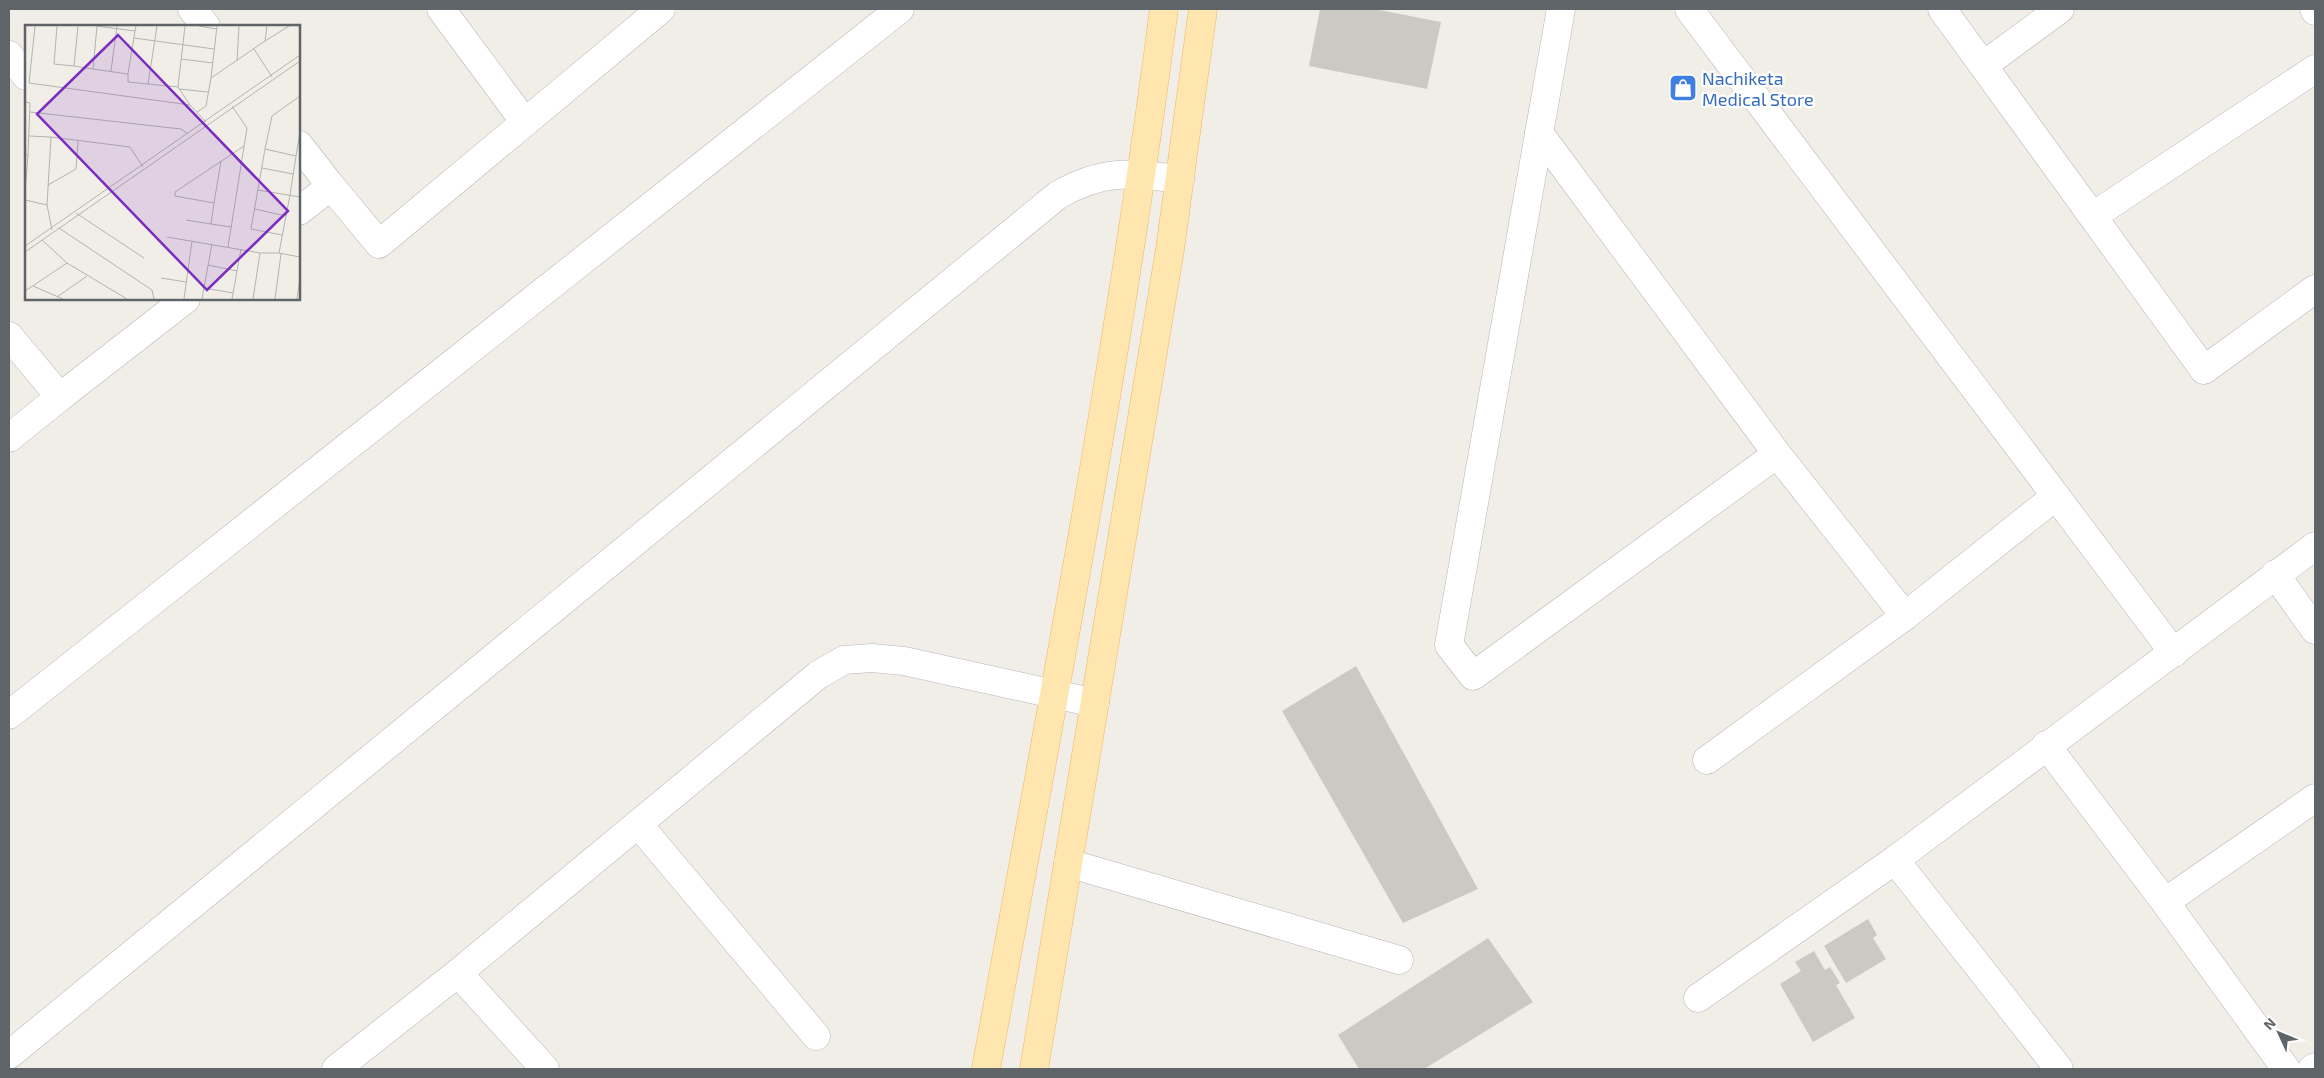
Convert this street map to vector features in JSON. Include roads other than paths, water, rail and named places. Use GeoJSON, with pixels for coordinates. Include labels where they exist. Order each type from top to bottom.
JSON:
{"type":"FeatureCollection","features":[{"type":"Feature","properties":{"kind":"main road"},"geometry":{"type":"LineString","coordinates":[[986,1069],[1117,335],[1143,175],[1164,9]]}},
{"type":"Feature","properties":{"kind":"main road"},"geometry":{"type":"LineString","coordinates":[[1034,1069],[1169,258],[1203,9]]}},
{"type":"Feature","properties":{"kind":"street"},"geometry":{"type":"LineString","coordinates":[[192,9],[205,25]]}},
{"type":"Feature","properties":{"kind":"street"},"geometry":{"type":"LineString","coordinates":[[441,9],[524,121]]}},
{"type":"Feature","properties":{"kind":"street"},"geometry":{"type":"LineString","coordinates":[[300,146],[330,186],[379,244],[524,121],[661,9]]}},
{"type":"Feature","properties":{"kind":"street"},"geometry":{"type":"LineString","coordinates":[[9,716],[900,9]]}},
{"type":"Feature","properties":{"kind":"street"},"geometry":{"type":"LineString","coordinates":[[1561,9],[1449,645],[1472,676],[1777,454]]}},
{"type":"Feature","properties":{"kind":"street"},"geometry":{"type":"LineString","coordinates":[[1689,9],[2174,653]]}},
{"type":"Feature","properties":{"kind":"street"},"geometry":{"type":"LineString","coordinates":[[1942,9],[2204,370],[2315,289]]}},
{"type":"Feature","properties":{"kind":"street"},"geometry":{"type":"LineString","coordinates":[[1984,65],[2060,9]]}},
{"type":"Feature","properties":{"kind":"street"},"geometry":{"type":"LineString","coordinates":[[9,55],[25,75]]}},
{"type":"Feature","properties":{"kind":"street"},"geometry":{"type":"LineString","coordinates":[[2093,216],[2315,69]]}},
{"type":"Feature","properties":{"kind":"street"},"geometry":{"type":"LineString","coordinates":[[1539,133],[1777,454],[1905,616]]}},
{"type":"Feature","properties":{"kind":"street"},"geometry":{"type":"LineString","coordinates":[[9,1055],[1058,195],[1081,182],[1109,175],[1143,175],[1180,179]]}},
{"type":"Feature","properties":{"kind":"street"},"geometry":{"type":"LineString","coordinates":[[300,210],[330,186]]}},
{"type":"Feature","properties":{"kind":"street"},"geometry":{"type":"LineString","coordinates":[[9,438],[185,300]]}},
{"type":"Feature","properties":{"kind":"street"},"geometry":{"type":"LineString","coordinates":[[9,336],[60,397]]}},
{"type":"Feature","properties":{"kind":"street"},"geometry":{"type":"LineString","coordinates":[[1707,760],[1905,616],[2056,496]]}},
{"type":"Feature","properties":{"kind":"street"},"geometry":{"type":"LineString","coordinates":[[1698,998],[1894,860],[2315,546]]}},
{"type":"Feature","properties":{"kind":"street"},"geometry":{"type":"LineString","coordinates":[[2275,574],[2315,630]]}},
{"type":"Feature","properties":{"kind":"street"},"geometry":{"type":"LineString","coordinates":[[336,1069],[458,973],[818,675],[844,660],[872,658],[904,661],[1095,703]]}},
{"type":"Feature","properties":{"kind":"street"},"geometry":{"type":"LineString","coordinates":[[2046,745],[2165,902],[2286,1069]]}},
{"type":"Feature","properties":{"kind":"street"},"geometry":{"type":"LineString","coordinates":[[2165,902],[2315,798]]}},
{"type":"Feature","properties":{"kind":"street"},"geometry":{"type":"LineString","coordinates":[[638,824],[816,1036]]}},
{"type":"Feature","properties":{"kind":"street"},"geometry":{"type":"LineString","coordinates":[[1894,860],[2059,1069]]}},
{"type":"Feature","properties":{"kind":"street"},"geometry":{"type":"LineString","coordinates":[[1068,864],[1399,960]]}},
{"type":"Feature","properties":{"kind":"street"},"geometry":{"type":"LineString","coordinates":[[458,973],[545,1069]]}},
{"type":"Feature","properties":{"kind":"place","name":"Nachiketa Medical Store"},"geometry":{"type":"Point","coordinates":[1683,88]}}]}
